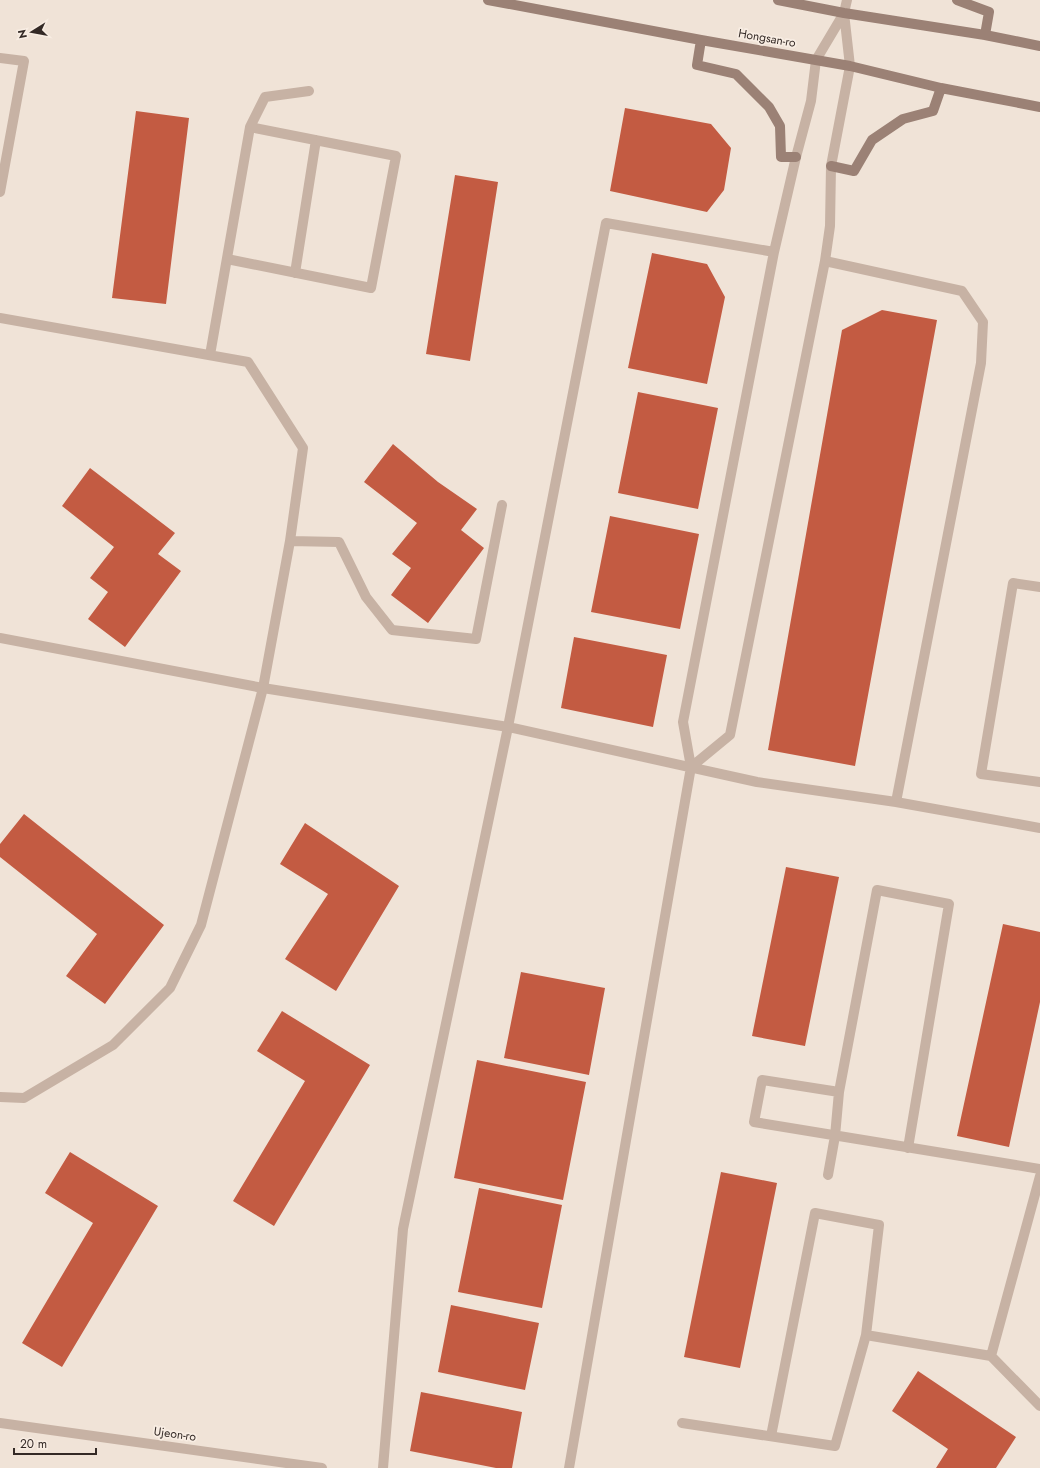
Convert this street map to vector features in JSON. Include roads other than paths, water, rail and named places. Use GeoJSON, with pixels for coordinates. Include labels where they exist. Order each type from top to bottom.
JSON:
{"type":"FeatureCollection","features":[{"type":"Feature","properties":{"kind":"street","name":"Hongsan-ro"},"geometry":{"type":"LineString","coordinates":[[488,0],[850,66],[941,88],[1040,107]]}},
{"type":"Feature","properties":{"kind":"street"},"geometry":{"type":"LineString","coordinates":[[778,0],[844,13],[985,35],[1040,46]]}},
{"type":"Feature","properties":{"kind":"street"},"geometry":{"type":"LineString","coordinates":[[569,1468],[691,767],[683,722],[774,252],[784,215],[796,157],[811,101],[816,60],[844,13],[847,0]]}},
{"type":"Feature","properties":{"kind":"street"},"geometry":{"type":"LineString","coordinates":[[957,0],[989,12],[985,35]]}},
{"type":"Feature","properties":{"kind":"street"},"geometry":{"type":"LineString","coordinates":[[691,767],[730,735],[825,261],[830,226],[831,166],[850,66],[844,13]]}},
{"type":"Feature","properties":{"kind":"street"},"geometry":{"type":"LineString","coordinates":[[701,40],[697,65],[736,74],[769,107],[780,126],[781,157],[796,157]]}},
{"type":"Feature","properties":{"kind":"street"},"geometry":{"type":"LineString","coordinates":[[0,58],[24,61],[0,192]]}},
{"type":"Feature","properties":{"kind":"street"},"geometry":{"type":"LineString","coordinates":[[831,166],[854,171],[872,140],[903,119],[933,111],[941,88]]}},
{"type":"Feature","properties":{"kind":"street"},"geometry":{"type":"LineString","coordinates":[[210,355],[250,127],[265,97],[309,91]]}},
{"type":"Feature","properties":{"kind":"street"},"geometry":{"type":"LineString","coordinates":[[227,260],[371,288],[396,156],[250,127]]}},
{"type":"Feature","properties":{"kind":"street"},"geometry":{"type":"LineString","coordinates":[[295,273],[316,140]]}},
{"type":"Feature","properties":{"kind":"street"},"geometry":{"type":"LineString","coordinates":[[383,1468],[403,1229],[508,727],[606,223],[774,252]]}},
{"type":"Feature","properties":{"kind":"street"},"geometry":{"type":"LineString","coordinates":[[825,261],[962,291],[983,322],[981,363],[896,802]]}},
{"type":"Feature","properties":{"kind":"street"},"geometry":{"type":"LineString","coordinates":[[0,318],[248,362],[303,448],[290,541],[263,688],[201,925],[170,988],[113,1045],[24,1098],[0,1097]]}},
{"type":"Feature","properties":{"kind":"street"},"geometry":{"type":"LineString","coordinates":[[290,541],[339,542],[366,597],[392,630],[476,639],[502,505]]}},
{"type":"Feature","properties":{"kind":"street"},"geometry":{"type":"LineString","coordinates":[[1040,587],[1013,583],[981,774],[1040,782]]}},
{"type":"Feature","properties":{"kind":"street"},"geometry":{"type":"LineString","coordinates":[[0,638],[263,688],[508,727],[757,782],[896,802],[1040,828]]}},
{"type":"Feature","properties":{"kind":"street"},"geometry":{"type":"LineString","coordinates":[[828,1175],[835,1136],[839,1092],[878,890],[949,904],[908,1148]]}},
{"type":"Feature","properties":{"kind":"street"},"geometry":{"type":"LineString","coordinates":[[839,1092],[762,1080],[754,1122],[1040,1169]]}},
{"type":"Feature","properties":{"kind":"street"},"geometry":{"type":"LineString","coordinates":[[991,1356],[1040,1176]]}},
{"type":"Feature","properties":{"kind":"street"},"geometry":{"type":"LineString","coordinates":[[682,1422],[771,1436],[835,1446],[866,1335],[879,1225],[815,1213],[771,1436]]}},
{"type":"Feature","properties":{"kind":"street"},"geometry":{"type":"LineString","coordinates":[[866,1335],[991,1356],[1040,1406]]}},
{"type":"Feature","properties":{"kind":"street","name":"Ujeon-ro"},"geometry":{"type":"LineString","coordinates":[[0,1422],[322,1468]]}}]}
